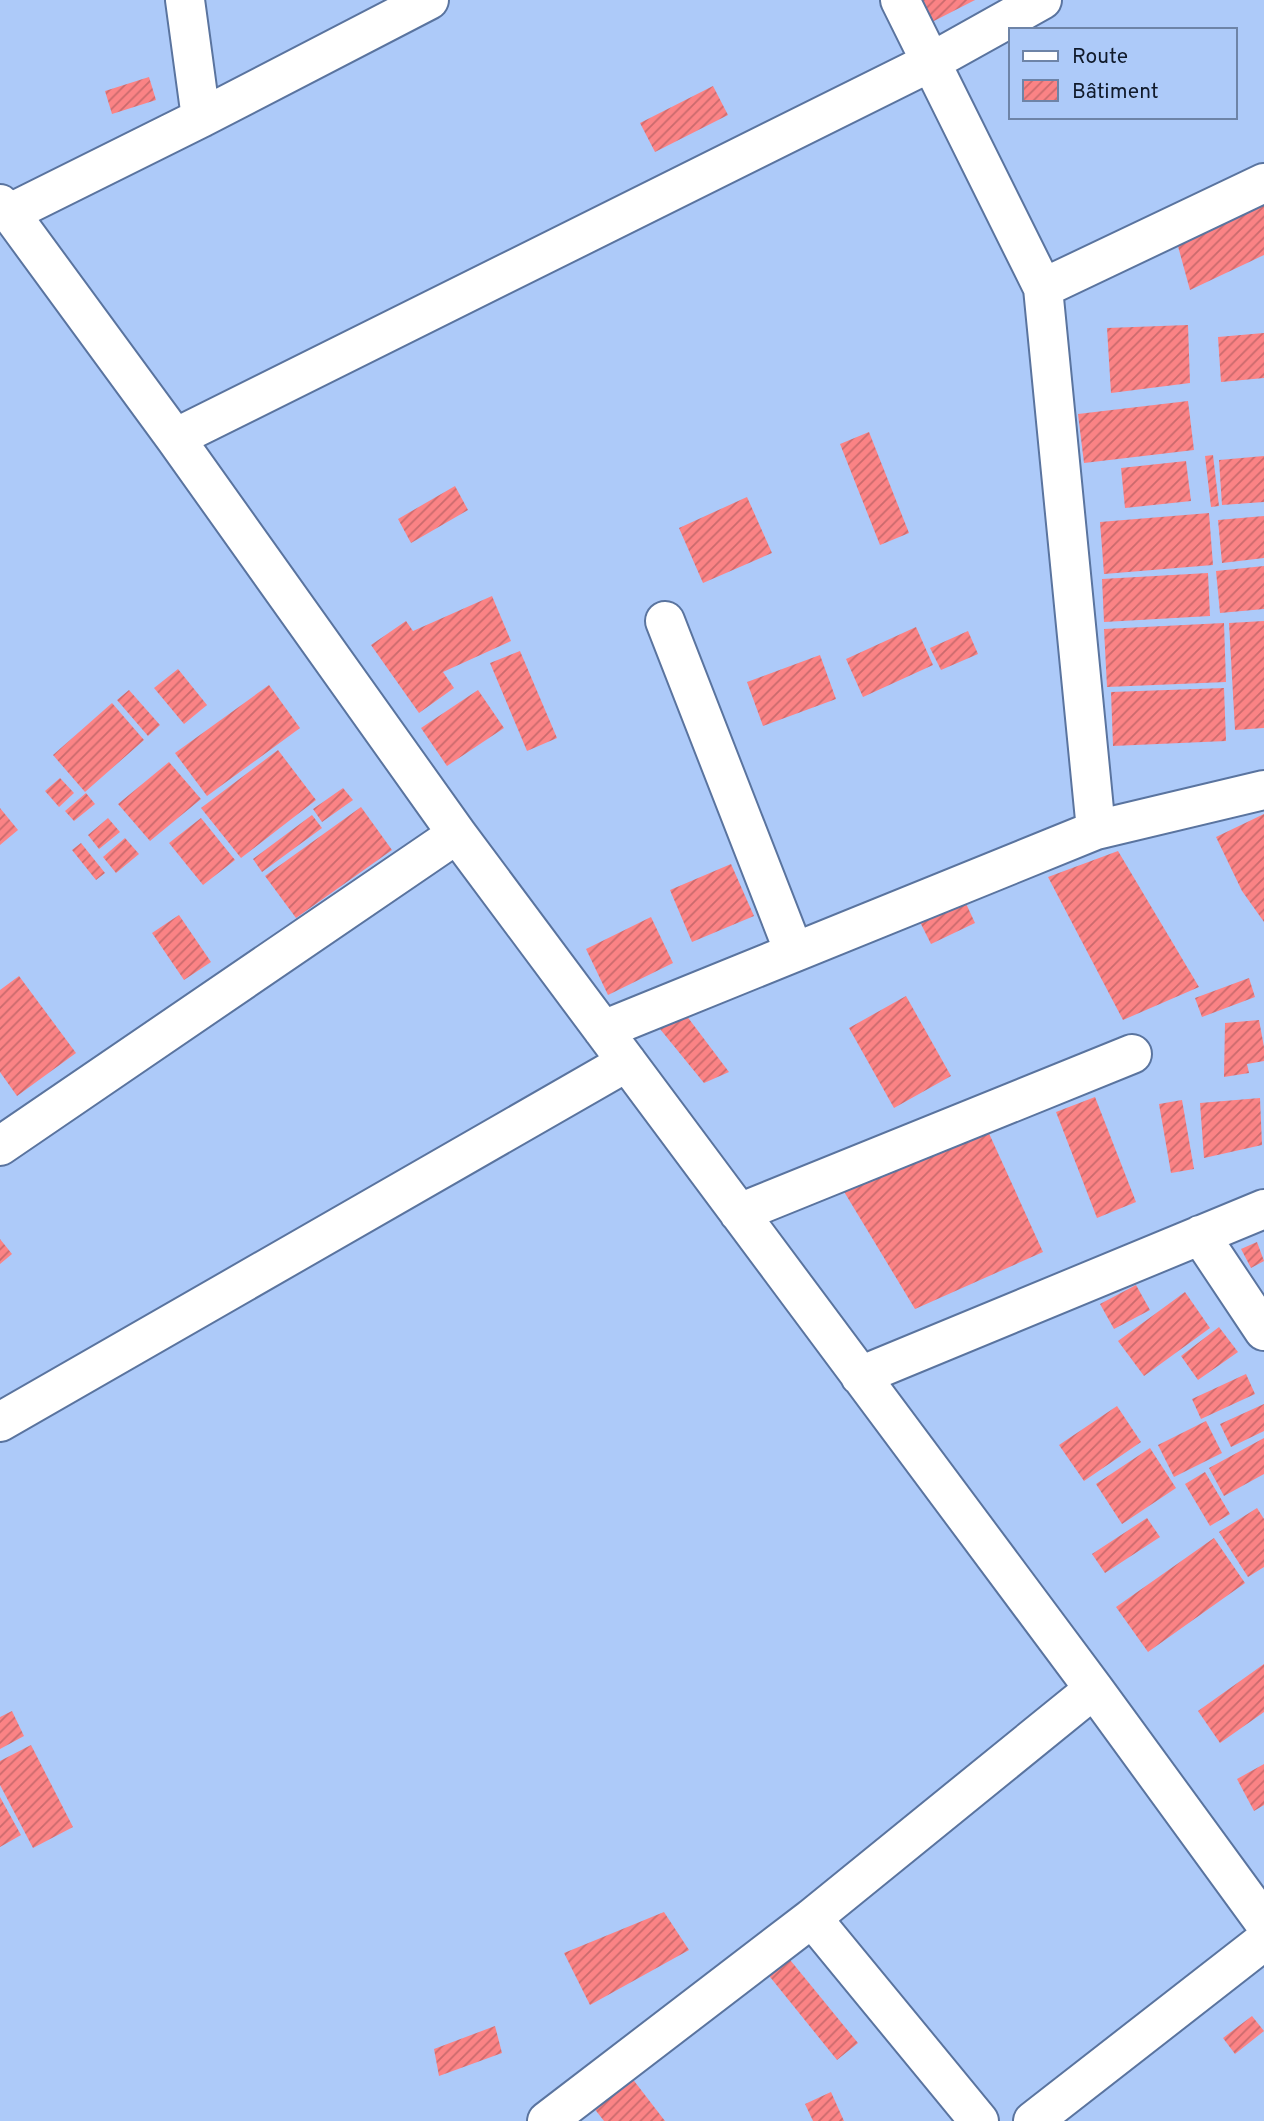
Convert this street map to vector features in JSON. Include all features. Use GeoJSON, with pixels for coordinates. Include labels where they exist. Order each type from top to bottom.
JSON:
{"type":"FeatureCollection","features":[{"type":"Feature","properties":{"kind":"street"},"geometry":{"type":"LineString","coordinates":[[185,0],[201,118]]}},
{"type":"Feature","properties":{"kind":"street"},"geometry":{"type":"LineString","coordinates":[[429,0],[201,118],[5,209],[176,438],[457,834],[1094,1689],[1264,1922]]}},
{"type":"Feature","properties":{"kind":"street"},"geometry":{"type":"LineString","coordinates":[[900,0],[1043,288],[1096,830]]}},
{"type":"Feature","properties":{"kind":"street"},"geometry":{"type":"LineString","coordinates":[[176,438],[932,62],[1041,0]]}},
{"type":"Feature","properties":{"kind":"street"},"geometry":{"type":"LineString","coordinates":[[1043,288],[1264,183]]}},
{"type":"Feature","properties":{"kind":"street"},"geometry":{"type":"LineString","coordinates":[[665,621],[794,953]]}},
{"type":"Feature","properties":{"kind":"street"},"geometry":{"type":"LineString","coordinates":[[603,1030],[1096,830],[1264,790]]}},
{"type":"Feature","properties":{"kind":"street"},"geometry":{"type":"LineString","coordinates":[[0,1146],[457,834]]}},
{"type":"Feature","properties":{"kind":"street"},"geometry":{"type":"LineString","coordinates":[[739,1213],[1132,1054]]}},
{"type":"Feature","properties":{"kind":"street"},"geometry":{"type":"LineString","coordinates":[[0,1422],[627,1062]]}},
{"type":"Feature","properties":{"kind":"street"},"geometry":{"type":"LineString","coordinates":[[860,1376],[1264,1209]]}},
{"type":"Feature","properties":{"kind":"street"},"geometry":{"type":"LineString","coordinates":[[1200,1235],[1264,1331]]}},
{"type":"Feature","properties":{"kind":"street"},"geometry":{"type":"LineString","coordinates":[[548,2121],[811,1918],[1094,1689]]}},
{"type":"Feature","properties":{"kind":"street"},"geometry":{"type":"LineString","coordinates":[[811,1918],[979,2121]]}},
{"type":"Feature","properties":{"kind":"street"},"geometry":{"type":"LineString","coordinates":[[1033,2121],[1264,1941]]}},
{"type":"Feature","properties":{"kind":"building"},"geometry":{"type":"Polygon","coordinates":[[[920,0],[975,0],[932,22],[920,0]]]}},
{"type":"Feature","properties":{"kind":"building"},"geometry":{"type":"Polygon","coordinates":[[[149,77],[156,100],[112,114],[105,91],[149,77]]]}},
{"type":"Feature","properties":{"kind":"building"},"geometry":{"type":"Polygon","coordinates":[[[713,86],[728,115],[655,152],[640,123],[713,86]]]}},
{"type":"Feature","properties":{"kind":"building"},"geometry":{"type":"Polygon","coordinates":[[[1264,193],[1264,255],[1190,290],[1176,239],[1264,193]]]}},
{"type":"Feature","properties":{"kind":"building"},"geometry":{"type":"Polygon","coordinates":[[[1188,325],[1190,383],[1111,393],[1107,328],[1188,325]]]}},
{"type":"Feature","properties":{"kind":"building"},"geometry":{"type":"Polygon","coordinates":[[[1264,333],[1264,378],[1221,382],[1218,337],[1264,333]]]}},
{"type":"Feature","properties":{"kind":"building"},"geometry":{"type":"Polygon","coordinates":[[[1188,401],[1194,450],[1084,463],[1078,414],[1188,401]]]}},
{"type":"Feature","properties":{"kind":"building"},"geometry":{"type":"Polygon","coordinates":[[[869,432],[909,533],[880,545],[840,444],[869,432]]]}},
{"type":"Feature","properties":{"kind":"building"},"geometry":{"type":"Polygon","coordinates":[[[1213,455],[1219,506],[1211,507],[1205,456],[1213,455]]]}},
{"type":"Feature","properties":{"kind":"building"},"geometry":{"type":"Polygon","coordinates":[[[1264,456],[1264,502],[1222,505],[1219,460],[1264,456]]]}},
{"type":"Feature","properties":{"kind":"building"},"geometry":{"type":"Polygon","coordinates":[[[1186,461],[1191,501],[1125,508],[1121,468],[1186,461]]]}},
{"type":"Feature","properties":{"kind":"building"},"geometry":{"type":"Polygon","coordinates":[[[455,486],[468,510],[411,543],[398,519],[455,486]]]}},
{"type":"Feature","properties":{"kind":"building"},"geometry":{"type":"Polygon","coordinates":[[[747,497],[772,553],[703,583],[679,528],[747,497]]]}},
{"type":"Feature","properties":{"kind":"building"},"geometry":{"type":"Polygon","coordinates":[[[1209,513],[1213,565],[1104,574],[1100,522],[1209,513]]]}},
{"type":"Feature","properties":{"kind":"building"},"geometry":{"type":"Polygon","coordinates":[[[1264,516],[1264,558],[1222,563],[1218,520],[1264,516]]]}},
{"type":"Feature","properties":{"kind":"building"},"geometry":{"type":"Polygon","coordinates":[[[1264,566],[1264,609],[1220,613],[1216,571],[1264,566]]]}},
{"type":"Feature","properties":{"kind":"building"},"geometry":{"type":"Polygon","coordinates":[[[1208,573],[1210,616],[1104,622],[1102,579],[1208,573]]]}},
{"type":"Feature","properties":{"kind":"building"},"geometry":{"type":"Polygon","coordinates":[[[492,596],[511,641],[443,672],[454,688],[419,713],[371,645],[406,621],[413,631],[492,596]]]}},
{"type":"Feature","properties":{"kind":"building"},"geometry":{"type":"Polygon","coordinates":[[[1264,621],[1264,728],[1235,730],[1229,623],[1264,621]]]}},
{"type":"Feature","properties":{"kind":"building"},"geometry":{"type":"Polygon","coordinates":[[[1224,623],[1226,682],[1107,687],[1104,629],[1224,623]]]}},
{"type":"Feature","properties":{"kind":"building"},"geometry":{"type":"Polygon","coordinates":[[[916,627],[933,665],[863,697],[846,659],[916,627]]]}},
{"type":"Feature","properties":{"kind":"building"},"geometry":{"type":"Polygon","coordinates":[[[968,631],[978,654],[941,670],[930,648],[968,631]]]}},
{"type":"Feature","properties":{"kind":"building"},"geometry":{"type":"Polygon","coordinates":[[[520,651],[557,738],[527,751],[490,663],[520,651]]]}},
{"type":"Feature","properties":{"kind":"building"},"geometry":{"type":"Polygon","coordinates":[[[820,655],[836,699],[763,726],[747,682],[820,655]]]}},
{"type":"Feature","properties":{"kind":"building"},"geometry":{"type":"Polygon","coordinates":[[[178,669],[207,705],[184,724],[154,688],[178,669]]]}},
{"type":"Feature","properties":{"kind":"building"},"geometry":{"type":"Polygon","coordinates":[[[269,685],[300,728],[207,796],[175,753],[269,685]]]}},
{"type":"Feature","properties":{"kind":"building"},"geometry":{"type":"Polygon","coordinates":[[[1224,688],[1226,741],[1113,746],[1111,692],[1224,688]]]}},
{"type":"Feature","properties":{"kind":"building"},"geometry":{"type":"Polygon","coordinates":[[[129,690],[160,725],[148,736],[117,700],[129,690]]]}},
{"type":"Feature","properties":{"kind":"building"},"geometry":{"type":"Polygon","coordinates":[[[478,690],[504,728],[447,766],[421,728],[478,690]]]}},
{"type":"Feature","properties":{"kind":"building"},"geometry":{"type":"Polygon","coordinates":[[[112,703],[144,740],[85,792],[53,755],[112,703]]]}},
{"type":"Feature","properties":{"kind":"building"},"geometry":{"type":"Polygon","coordinates":[[[278,750],[316,800],[241,858],[201,808],[278,750]]]}},
{"type":"Feature","properties":{"kind":"building"},"geometry":{"type":"Polygon","coordinates":[[[169,762],[201,799],[150,841],[118,804],[169,762]]]}},
{"type":"Feature","properties":{"kind":"building"},"geometry":{"type":"Polygon","coordinates":[[[60,778],[74,793],[59,807],[45,791],[60,778]]]}},
{"type":"Feature","properties":{"kind":"building"},"geometry":{"type":"Polygon","coordinates":[[[343,788],[353,800],[322,822],[313,809],[343,788]]]}},
{"type":"Feature","properties":{"kind":"building"},"geometry":{"type":"Polygon","coordinates":[[[86,793],[95,804],[74,821],[65,811],[86,793]]]}},
{"type":"Feature","properties":{"kind":"building"},"geometry":{"type":"Polygon","coordinates":[[[361,807],[392,850],[296,918],[265,876],[361,807]]]}},
{"type":"Feature","properties":{"kind":"building"},"geometry":{"type":"Polygon","coordinates":[[[0,808],[18,830],[0,845],[0,808]]]}},
{"type":"Feature","properties":{"kind":"building"},"geometry":{"type":"Polygon","coordinates":[[[1264,814],[1264,922],[1242,891],[1216,837],[1264,814]]]}},
{"type":"Feature","properties":{"kind":"building"},"geometry":{"type":"Polygon","coordinates":[[[312,815],[322,828],[262,872],[253,859],[312,815]]]}},
{"type":"Feature","properties":{"kind":"building"},"geometry":{"type":"Polygon","coordinates":[[[108,818],[120,832],[99,849],[88,835],[108,818]]]}},
{"type":"Feature","properties":{"kind":"building"},"geometry":{"type":"Polygon","coordinates":[[[201,818],[235,860],[203,885],[169,843],[201,818]]]}},
{"type":"Feature","properties":{"kind":"building"},"geometry":{"type":"Polygon","coordinates":[[[125,838],[139,854],[116,873],[103,857],[125,838]]]}},
{"type":"Feature","properties":{"kind":"building"},"geometry":{"type":"Polygon","coordinates":[[[81,843],[105,873],[96,880],[72,850],[81,843]]]}},
{"type":"Feature","properties":{"kind":"building"},"geometry":{"type":"Polygon","coordinates":[[[1118,851],[1199,987],[1123,1020],[1048,877],[1118,851]]]}},
{"type":"Feature","properties":{"kind":"building"},"geometry":{"type":"Polygon","coordinates":[[[731,864],[754,916],[692,942],[670,890],[731,864]]]}},
{"type":"Feature","properties":{"kind":"building"},"geometry":{"type":"Polygon","coordinates":[[[963,897],[975,923],[931,944],[918,918],[963,897]]]}},
{"type":"Feature","properties":{"kind":"building"},"geometry":{"type":"Polygon","coordinates":[[[179,915],[211,962],[184,980],[152,933],[179,915]]]}},
{"type":"Feature","properties":{"kind":"building"},"geometry":{"type":"Polygon","coordinates":[[[651,917],[673,963],[608,995],[586,949],[651,917]]]}},
{"type":"Feature","properties":{"kind":"building"},"geometry":{"type":"Polygon","coordinates":[[[19,976],[76,1053],[17,1096],[0,1072],[0,990],[19,976]]]}},
{"type":"Feature","properties":{"kind":"building"},"geometry":{"type":"Polygon","coordinates":[[[1249,978],[1255,997],[1202,1017],[1195,998],[1249,978]]]}},
{"type":"Feature","properties":{"kind":"building"},"geometry":{"type":"Polygon","coordinates":[[[906,996],[951,1076],[894,1108],[849,1028],[906,996]]]}},
{"type":"Feature","properties":{"kind":"building"},"geometry":{"type":"Polygon","coordinates":[[[683,1011],[729,1072],[704,1083],[660,1029],[683,1011]]]}},
{"type":"Feature","properties":{"kind":"building"},"geometry":{"type":"Polygon","coordinates":[[[1259,1020],[1264,1061],[1247,1064],[1249,1073],[1224,1077],[1225,1023],[1259,1020]]]}},
{"type":"Feature","properties":{"kind":"building"},"geometry":{"type":"Polygon","coordinates":[[[1095,1097],[1136,1202],[1097,1218],[1056,1112],[1095,1097]]]}},
{"type":"Feature","properties":{"kind":"building"},"geometry":{"type":"Polygon","coordinates":[[[1260,1098],[1262,1145],[1204,1158],[1200,1103],[1260,1098]]]}},
{"type":"Feature","properties":{"kind":"building"},"geometry":{"type":"Polygon","coordinates":[[[1182,1100],[1194,1169],[1171,1173],[1159,1104],[1182,1100]]]}},
{"type":"Feature","properties":{"kind":"building"},"geometry":{"type":"Polygon","coordinates":[[[987,1129],[1043,1252],[915,1309],[843,1190],[987,1129]]]}},
{"type":"Feature","properties":{"kind":"building"},"geometry":{"type":"Polygon","coordinates":[[[0,1239],[12,1254],[0,1264],[0,1239]]]}},
{"type":"Feature","properties":{"kind":"building"},"geometry":{"type":"Polygon","coordinates":[[[1257,1242],[1264,1261],[1251,1268],[1241,1249],[1257,1242]]]}},
{"type":"Feature","properties":{"kind":"building"},"geometry":{"type":"Polygon","coordinates":[[[1136,1285],[1150,1310],[1114,1329],[1100,1304],[1136,1285]]]}},
{"type":"Feature","properties":{"kind":"building"},"geometry":{"type":"Polygon","coordinates":[[[1185,1292],[1210,1328],[1144,1376],[1118,1341],[1185,1292]]]}},
{"type":"Feature","properties":{"kind":"building"},"geometry":{"type":"Polygon","coordinates":[[[1219,1327],[1238,1352],[1198,1380],[1181,1356],[1219,1327]]]}},
{"type":"Feature","properties":{"kind":"building"},"geometry":{"type":"Polygon","coordinates":[[[1246,1374],[1255,1394],[1201,1419],[1192,1399],[1246,1374]]]}},
{"type":"Feature","properties":{"kind":"building"},"geometry":{"type":"Polygon","coordinates":[[[1264,1404],[1264,1431],[1231,1447],[1220,1424],[1264,1404]]]}},
{"type":"Feature","properties":{"kind":"building"},"geometry":{"type":"Polygon","coordinates":[[[1117,1406],[1141,1442],[1084,1481],[1059,1445],[1117,1406]]]}},
{"type":"Feature","properties":{"kind":"building"},"geometry":{"type":"Polygon","coordinates":[[[1206,1421],[1222,1453],[1174,1477],[1158,1445],[1206,1421]]]}},
{"type":"Feature","properties":{"kind":"building"},"geometry":{"type":"Polygon","coordinates":[[[1264,1438],[1264,1474],[1224,1496],[1209,1468],[1264,1438]]]}},
{"type":"Feature","properties":{"kind":"building"},"geometry":{"type":"Polygon","coordinates":[[[1150,1448],[1176,1488],[1122,1524],[1096,1484],[1150,1448]]]}},
{"type":"Feature","properties":{"kind":"building"},"geometry":{"type":"Polygon","coordinates":[[[1205,1472],[1230,1514],[1210,1526],[1185,1484],[1205,1472]]]}},
{"type":"Feature","properties":{"kind":"building"},"geometry":{"type":"Polygon","coordinates":[[[1257,1508],[1264,1519],[1264,1567],[1248,1577],[1219,1532],[1257,1508]]]}},
{"type":"Feature","properties":{"kind":"building"},"geometry":{"type":"Polygon","coordinates":[[[1147,1518],[1160,1537],[1105,1573],[1092,1554],[1147,1518]]]}},
{"type":"Feature","properties":{"kind":"building"},"geometry":{"type":"Polygon","coordinates":[[[1214,1538],[1245,1583],[1148,1652],[1116,1607],[1214,1538]]]}},
{"type":"Feature","properties":{"kind":"building"},"geometry":{"type":"Polygon","coordinates":[[[1264,1664],[1264,1712],[1220,1743],[1198,1711],[1264,1664]]]}},
{"type":"Feature","properties":{"kind":"building"},"geometry":{"type":"Polygon","coordinates":[[[12,1711],[24,1736],[0,1749],[0,1717],[12,1711]]]}},
{"type":"Feature","properties":{"kind":"building"},"geometry":{"type":"Polygon","coordinates":[[[31,1745],[73,1827],[33,1848],[0,1785],[0,1761],[31,1745]]]}},
{"type":"Feature","properties":{"kind":"building"},"geometry":{"type":"Polygon","coordinates":[[[1264,1764],[1264,1805],[1254,1811],[1237,1779],[1264,1764]]]}},
{"type":"Feature","properties":{"kind":"building"},"geometry":{"type":"Polygon","coordinates":[[[0,1797],[21,1835],[0,1847],[0,1797]]]}},
{"type":"Feature","properties":{"kind":"building"},"geometry":{"type":"Polygon","coordinates":[[[664,1912],[689,1950],[590,2005],[564,1953],[664,1912]]]}},
{"type":"Feature","properties":{"kind":"building"},"geometry":{"type":"Polygon","coordinates":[[[782,1950],[858,2043],[837,2060],[762,1967],[782,1950]]]}},
{"type":"Feature","properties":{"kind":"building"},"geometry":{"type":"Polygon","coordinates":[[[1252,2016],[1264,2031],[1235,2054],[1223,2038],[1252,2016]]]}},
{"type":"Feature","properties":{"kind":"building"},"geometry":{"type":"Polygon","coordinates":[[[495,2026],[502,2053],[439,2076],[434,2049],[495,2026]]]}},
{"type":"Feature","properties":{"kind":"building"},"geometry":{"type":"Polygon","coordinates":[[[628,2073],[665,2121],[604,2121],[590,2103],[628,2073]]]}},
{"type":"Feature","properties":{"kind":"building"},"geometry":{"type":"Polygon","coordinates":[[[831,2092],[844,2121],[813,2121],[805,2104],[831,2092]]]}}]}
